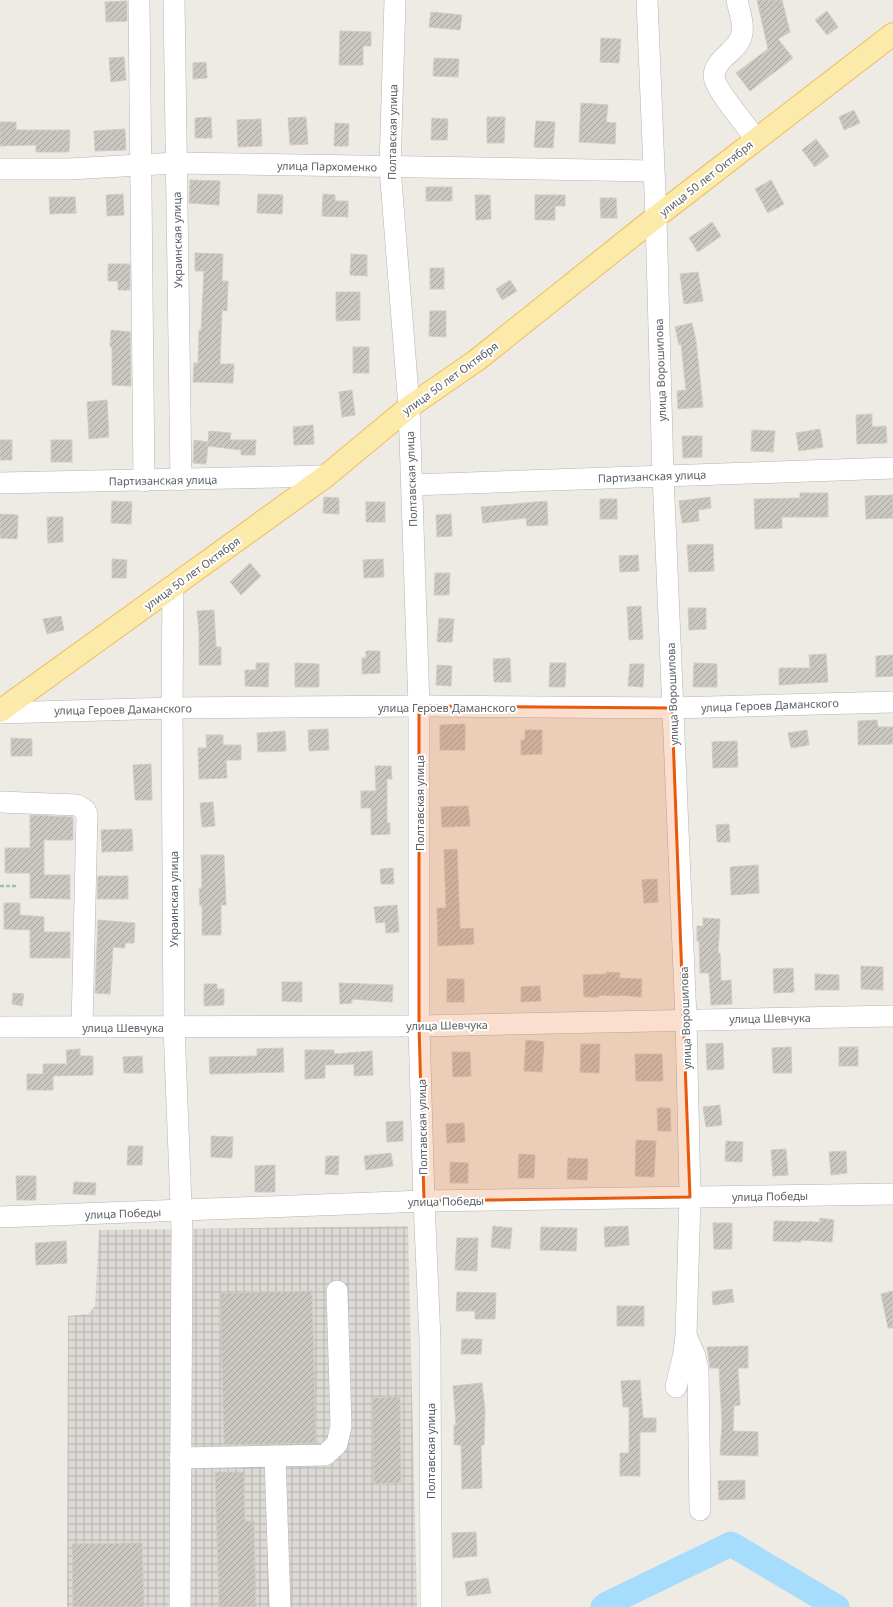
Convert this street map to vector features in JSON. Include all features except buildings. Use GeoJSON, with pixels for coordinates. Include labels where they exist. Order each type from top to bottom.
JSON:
{"type":"FeatureCollection","features":[{"type":"Feature","properties":{"kind":"main road","name":"улица 50 лет Октября"},"geometry":{"type":"LineString","coordinates":[[0,712],[326,476],[409,407],[477,360],[656,217],[893,34]]}},
{"type":"Feature","properties":{"kind":"street"},"geometry":{"type":"LineString","coordinates":[[139,0],[142,165],[144,481]]}},
{"type":"Feature","properties":{"kind":"street","name":"Украинская улица"},"geometry":{"type":"LineString","coordinates":[[174,0],[181,480]]}},
{"type":"Feature","properties":{"kind":"street","name":"Полтавская улица"},"geometry":{"type":"LineString","coordinates":[[396,0],[390,168],[409,407],[419,706],[419,1026],[430,1340],[431,1607]]}},
{"type":"Feature","properties":{"kind":"street","name":"улица Ворошилова"},"geometry":{"type":"LineString","coordinates":[[647,0],[656,217],[663,475],[686,1019],[690,1197],[686,1336],[684,1353],[676,1387]]}},
{"type":"Feature","properties":{"kind":"street"},"geometry":{"type":"LineString","coordinates":[[737,0],[743,24],[742,34],[739,41],[719,63],[714,76],[716,84],[756,139]]}},
{"type":"Feature","properties":{"kind":"street","name":"улица Пархоменко"},"geometry":{"type":"LineString","coordinates":[[0,169],[69,169],[176,163],[390,168],[653,171]]}},
{"type":"Feature","properties":{"kind":"street","name":"Партизанская улица"},"geometry":{"type":"LineString","coordinates":[[412,485],[893,468]]}},
{"type":"Feature","properties":{"kind":"street","name":"Партизанская улица"},"geometry":{"type":"LineString","coordinates":[[0,483],[326,476]]}},
{"type":"Feature","properties":{"kind":"street","name":"Украинская улица"},"geometry":{"type":"LineString","coordinates":[[173,587],[172,708],[174,1027],[182,1238],[180,1607]]}},
{"type":"Feature","properties":{"kind":"street","name":"улица Героев Даманского"},"geometry":{"type":"LineString","coordinates":[[0,712],[172,708],[419,706],[672,708],[893,702]]}},
{"type":"Feature","properties":{"kind":"street"},"geometry":{"type":"LineString","coordinates":[[0,802],[77,805],[85,810],[87,815],[82,1027]]}},
{"type":"Feature","properties":{"kind":"street","name":"улица Шевчука"},"geometry":{"type":"LineString","coordinates":[[0,1027],[419,1026],[686,1019],[893,1016]]}},
{"type":"Feature","properties":{"kind":"street","name":"улица Победы"},"geometry":{"type":"LineString","coordinates":[[0,1217],[424,1201],[893,1194]]}},
{"type":"Feature","properties":{"kind":"street"},"geometry":{"type":"LineString","coordinates":[[180,1458],[325,1455],[337,1444],[341,1426],[337,1291]]}},
{"type":"Feature","properties":{"kind":"street"},"geometry":{"type":"LineString","coordinates":[[686,1336],[695,1356],[698,1370],[700,1510]]}},
{"type":"Feature","properties":{"kind":"street"},"geometry":{"type":"LineString","coordinates":[[275,1456],[280,1607]]}},
{"type":"Feature","properties":{"kind":"path"},"geometry":{"type":"LineString","coordinates":[[0,886],[16,886]]}},
{"type":"Feature","properties":{"kind":"highlighted area"},"geometry":{"type":"Polygon","coordinates":[[[419,706],[672,708],[690,1197],[424,1201],[419,1026],[419,706]]]}},
{"type":"Feature","properties":{"kind":"shaded area"},"geometry":{"type":"Polygon","coordinates":[[[408,1226],[417,1607],[67,1607],[68,1316],[88,1314],[95,1306],[99,1230],[408,1226]]]}},
{"type":"Feature","properties":{"kind":"waterway"},"geometry":{"type":"LineString","coordinates":[[603,1607],[731,1544],[837,1607]]}}]}
